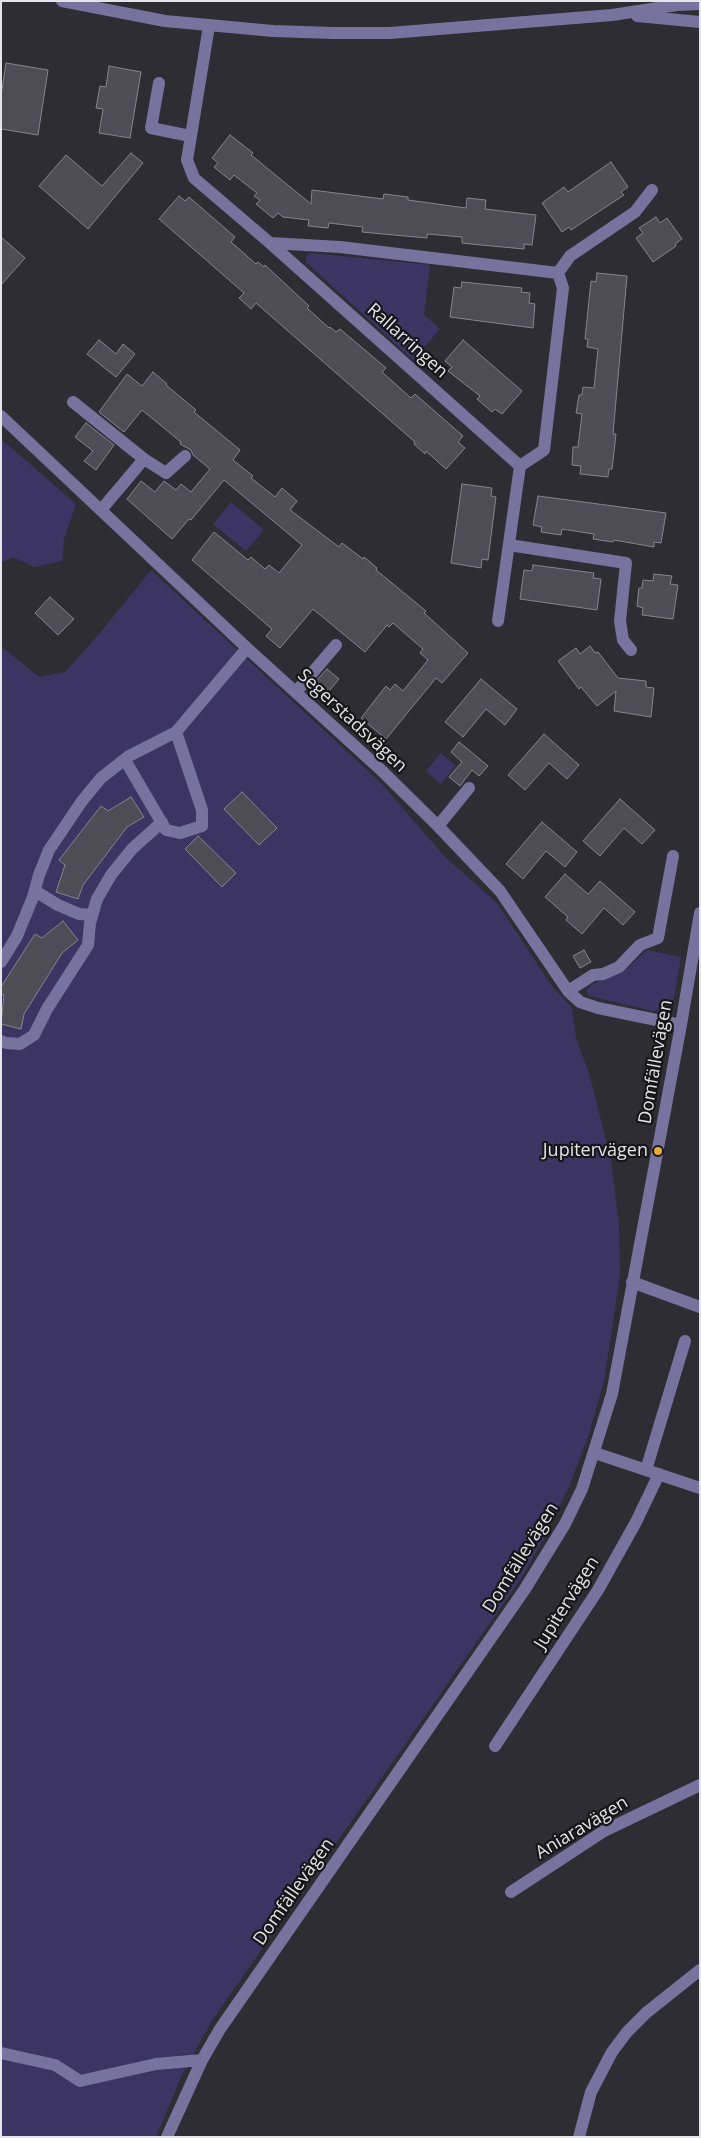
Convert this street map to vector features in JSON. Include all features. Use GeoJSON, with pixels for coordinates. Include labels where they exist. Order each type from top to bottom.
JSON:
{"type":"FeatureCollection","features":[{"type":"Feature","properties":{"kind":"street"},"geometry":{"type":"LineString","coordinates":[[62,1],[165,22],[273,31],[390,32],[612,15],[677,5],[700,4]]}},
{"type":"Feature","properties":{"kind":"street"},"geometry":{"type":"LineString","coordinates":[[612,15],[700,22]]}},
{"type":"Feature","properties":{"kind":"street","name":"Rallarringen"},"geometry":{"type":"LineString","coordinates":[[209,26],[186,160],[194,178],[270,243],[520,466]]}},
{"type":"Feature","properties":{"kind":"street"},"geometry":{"type":"LineString","coordinates":[[159,83],[151,128],[190,136]]}},
{"type":"Feature","properties":{"kind":"street"},"geometry":{"type":"LineString","coordinates":[[558,272],[570,256],[635,212],[652,190]]}},
{"type":"Feature","properties":{"kind":"street"},"geometry":{"type":"LineString","coordinates":[[270,243],[349,248],[558,272]]}},
{"type":"Feature","properties":{"kind":"street"},"geometry":{"type":"LineString","coordinates":[[498,622],[520,466],[544,450],[563,288],[558,272]]}},
{"type":"Feature","properties":{"kind":"street"},"geometry":{"type":"LineString","coordinates":[[73,402],[144,460],[166,473],[185,456]]}},
{"type":"Feature","properties":{"kind":"street","name":"Segerstadsvägen"},"geometry":{"type":"LineString","coordinates":[[1,416],[247,648],[380,769],[438,826],[500,891],[568,991],[580,1002],[598,1008],[681,1025]]}},
{"type":"Feature","properties":{"kind":"street"},"geometry":{"type":"LineString","coordinates":[[101,510],[144,460]]}},
{"type":"Feature","properties":{"kind":"street"},"geometry":{"type":"LineString","coordinates":[[509,545],[626,563],[620,621],[623,640],[631,650]]}},
{"type":"Feature","properties":{"kind":"street"},"geometry":{"type":"LineString","coordinates":[[296,692],[336,645]]}},
{"type":"Feature","properties":{"kind":"street"},"geometry":{"type":"LineString","coordinates":[[1,962],[16,936],[49,850],[82,801],[101,778],[125,760],[176,732],[247,648]]}},
{"type":"Feature","properties":{"kind":"street"},"geometry":{"type":"LineString","coordinates":[[125,760],[166,830],[180,833],[202,826],[202,810],[176,732]]}},
{"type":"Feature","properties":{"kind":"street"},"geometry":{"type":"LineString","coordinates":[[438,826],[469,788]]}},
{"type":"Feature","properties":{"kind":"street"},"geometry":{"type":"LineString","coordinates":[[1,1041],[20,1044],[34,1035],[47,1010],[88,945],[92,915],[97,899],[111,875],[132,849],[162,822]]}},
{"type":"Feature","properties":{"kind":"street"},"geometry":{"type":"LineString","coordinates":[[568,991],[593,976],[620,967],[640,945],[658,938],[673,856]]}},
{"type":"Feature","properties":{"kind":"street"},"geometry":{"type":"LineString","coordinates":[[34,891],[58,905],[79,914],[92,915]]}},
{"type":"Feature","properties":{"kind":"street","name":"Domfällevägen"},"geometry":{"type":"LineString","coordinates":[[167,2137],[202,2060],[220,2029],[526,1589],[565,1524],[582,1489],[595,1453],[612,1394],[700,913]]}},
{"type":"Feature","properties":{"kind":"street"},"geometry":{"type":"LineString","coordinates":[[632,1282],[700,1307]]}},
{"type":"Feature","properties":{"kind":"street"},"geometry":{"type":"LineString","coordinates":[[646,1470],[685,1341]]}},
{"type":"Feature","properties":{"kind":"street"},"geometry":{"type":"LineString","coordinates":[[595,1453],[700,1488]]}},
{"type":"Feature","properties":{"kind":"street","name":"Jupitervägen"},"geometry":{"type":"LineString","coordinates":[[495,1746],[598,1590],[636,1522],[659,1474]]}},
{"type":"Feature","properties":{"kind":"street","name":"Aniaravägen"},"geometry":{"type":"LineString","coordinates":[[510,1892],[604,1831],[700,1785]]}},
{"type":"Feature","properties":{"kind":"street"},"geometry":{"type":"LineString","coordinates":[[579,2137],[591,2092],[612,2052],[627,2032],[646,2013],[700,1970]]}},
{"type":"Feature","properties":{"kind":"street"},"geometry":{"type":"LineString","coordinates":[[1,2053],[56,2065],[80,2081],[156,2064],[202,2060]]}},
{"type":"Feature","properties":{"kind":"shaded area"},"geometry":{"type":"Polygon","coordinates":[[[311,253],[430,265],[424,315],[440,329],[413,360],[306,262],[306,256],[311,253]]]}},
{"type":"Feature","properties":{"kind":"shaded area"},"geometry":{"type":"Polygon","coordinates":[[[1,439],[76,504],[64,539],[62,561],[34,567],[13,557],[1,563],[1,439]]]}},
{"type":"Feature","properties":{"kind":"shaded area"},"geometry":{"type":"Polygon","coordinates":[[[231,502],[264,530],[246,551],[213,524],[231,502]]]}},
{"type":"Feature","properties":{"kind":"shaded area"},"geometry":{"type":"Polygon","coordinates":[[[151,570],[382,784],[444,856],[497,903],[551,985],[572,1008],[576,1039],[589,1073],[611,1160],[619,1224],[620,1276],[604,1381],[589,1434],[570,1484],[547,1533],[520,1580],[211,2022],[182,2075],[156,2137],[1,2137],[1,646],[39,677],[65,672],[100,633],[151,570]]]}},
{"type":"Feature","properties":{"kind":"shaded area"},"geometry":{"type":"Polygon","coordinates":[[[441,753],[456,766],[441,784],[426,771],[441,753]]]}},
{"type":"Feature","properties":{"kind":"shaded area"},"geometry":{"type":"Polygon","coordinates":[[[647,950],[681,957],[673,1004],[664,1010],[653,1011],[589,996],[586,991],[592,984],[624,971],[647,950]]]}},
{"type":"Feature","properties":{"kind":"building"},"geometry":{"type":"Polygon","coordinates":[[[6,63],[48,70],[38,135],[1,129],[1,96],[6,63]]]}},
{"type":"Feature","properties":{"kind":"building"},"geometry":{"type":"Polygon","coordinates":[[[109,66],[141,72],[130,138],[99,133],[103,109],[96,108],[100,86],[106,87],[109,66]]]}},
{"type":"Feature","properties":{"kind":"building"},"geometry":{"type":"Polygon","coordinates":[[[230,135],[253,153],[251,155],[311,204],[312,190],[383,199],[384,194],[408,197],[408,200],[466,208],[467,198],[486,200],[485,209],[536,215],[532,245],[524,244],[524,249],[462,243],[462,237],[427,234],[427,238],[362,232],[363,227],[329,223],[328,228],[308,226],[309,220],[283,217],[278,213],[273,218],[256,204],[260,200],[254,196],[257,193],[234,175],[230,180],[214,167],[218,163],[212,158],[230,135]]]}},
{"type":"Feature","properties":{"kind":"building"},"geometry":{"type":"Polygon","coordinates":[[[131,153],[143,163],[88,229],[39,186],[66,155],[102,186],[131,153]]]}},
{"type":"Feature","properties":{"kind":"building"},"geometry":{"type":"Polygon","coordinates":[[[611,162],[628,187],[621,192],[624,195],[571,230],[569,227],[562,232],[542,203],[564,187],[568,192],[611,162]]]}},
{"type":"Feature","properties":{"kind":"building"},"geometry":{"type":"Polygon","coordinates":[[[179,196],[185,201],[189,197],[235,237],[231,242],[256,264],[258,262],[264,267],[265,265],[309,306],[307,308],[329,328],[336,332],[340,329],[386,368],[382,372],[411,398],[415,394],[463,436],[458,442],[465,448],[446,469],[426,451],[425,454],[414,444],[415,442],[256,303],[251,309],[239,298],[244,293],[159,219],[179,196]]]}},
{"type":"Feature","properties":{"kind":"building"},"geometry":{"type":"Polygon","coordinates":[[[656,217],[660,223],[667,218],[682,239],[675,244],[676,246],[653,262],[636,238],[643,233],[639,228],[656,217]]]}},
{"type":"Feature","properties":{"kind":"building"},"geometry":{"type":"Polygon","coordinates":[[[1,237],[25,258],[1,285],[1,237]]]}},
{"type":"Feature","properties":{"kind":"building"},"geometry":{"type":"Polygon","coordinates":[[[597,273],[627,276],[613,434],[616,434],[612,469],[609,469],[608,477],[580,474],[581,466],[572,465],[573,447],[578,447],[582,414],[576,413],[579,395],[582,395],[583,387],[594,388],[598,349],[587,347],[588,339],[585,339],[591,281],[596,282],[597,273]]]}},
{"type":"Feature","properties":{"kind":"building"},"geometry":{"type":"Polygon","coordinates":[[[462,282],[522,288],[521,292],[530,293],[529,303],[535,304],[533,328],[450,317],[454,287],[461,288],[462,282]]]}},
{"type":"Feature","properties":{"kind":"building"},"geometry":{"type":"Polygon","coordinates":[[[99,340],[116,354],[123,344],[135,354],[116,377],[87,354],[99,340]]]}},
{"type":"Feature","properties":{"kind":"building"},"geometry":{"type":"Polygon","coordinates":[[[463,340],[522,391],[502,414],[495,409],[492,412],[477,399],[480,396],[448,371],[452,367],[445,361],[463,340]]]}},
{"type":"Feature","properties":{"kind":"building"},"geometry":{"type":"Polygon","coordinates":[[[153,372],[196,410],[194,412],[240,450],[233,460],[253,476],[251,478],[275,497],[282,488],[297,501],[290,510],[339,547],[342,543],[363,559],[364,557],[377,568],[376,570],[426,611],[424,613],[468,653],[442,683],[436,678],[386,739],[361,718],[386,686],[390,690],[395,684],[403,691],[428,660],[420,653],[423,649],[393,623],[389,627],[387,625],[365,652],[313,609],[280,648],[266,636],[272,629],[192,560],[214,532],[248,560],[251,557],[265,569],[269,565],[279,573],[302,545],[224,480],[191,520],[189,519],[172,539],[127,499],[141,481],[155,492],[164,481],[176,490],[181,484],[191,492],[210,469],[193,455],[191,450],[180,444],[181,442],[142,410],[124,432],[99,412],[127,374],[142,386],[153,372]]]}},
{"type":"Feature","properties":{"kind":"building"},"geometry":{"type":"Polygon","coordinates":[[[86,423],[114,445],[96,470],[84,461],[93,451],[75,437],[86,423]]]}},
{"type":"Feature","properties":{"kind":"building"},"geometry":{"type":"Polygon","coordinates":[[[462,484],[492,488],[491,496],[496,497],[488,560],[482,559],[481,568],[451,563],[462,484]]]}},
{"type":"Feature","properties":{"kind":"building"},"geometry":{"type":"Polygon","coordinates":[[[538,496],[666,513],[661,543],[654,542],[654,547],[614,540],[613,542],[593,539],[594,534],[562,529],[561,535],[541,532],[542,527],[533,525],[538,496]]]}},
{"type":"Feature","properties":{"kind":"building"},"geometry":{"type":"Polygon","coordinates":[[[533,565],[594,573],[593,578],[601,579],[597,610],[520,599],[524,570],[532,571],[533,565]]]}},
{"type":"Feature","properties":{"kind":"building"},"geometry":{"type":"Polygon","coordinates":[[[654,574],[672,576],[670,584],[678,585],[673,619],[642,615],[643,608],[637,606],[639,588],[642,588],[643,580],[653,581],[654,574]]]}},
{"type":"Feature","properties":{"kind":"building"},"geometry":{"type":"Polygon","coordinates":[[[50,597],[74,619],[58,635],[35,613],[50,597]]]}},
{"type":"Feature","properties":{"kind":"building"},"geometry":{"type":"Polygon","coordinates":[[[590,646],[595,653],[598,652],[618,678],[646,681],[646,687],[654,688],[651,717],[614,711],[616,691],[597,706],[581,687],[579,689],[558,661],[576,648],[580,654],[590,646]]]}},
{"type":"Feature","properties":{"kind":"building"},"geometry":{"type":"Polygon","coordinates":[[[327,669],[339,679],[329,691],[316,681],[327,669]]]}},
{"type":"Feature","properties":{"kind":"building"},"geometry":{"type":"Polygon","coordinates":[[[481,679],[517,709],[505,725],[486,709],[463,737],[445,722],[481,679]]]}},
{"type":"Feature","properties":{"kind":"building"},"geometry":{"type":"Polygon","coordinates":[[[544,734],[579,765],[567,779],[549,763],[525,790],[508,775],[544,734]]]}},
{"type":"Feature","properties":{"kind":"building"},"geometry":{"type":"Polygon","coordinates":[[[459,742],[488,766],[479,776],[472,770],[460,786],[449,777],[462,762],[451,752],[459,742]]]}},
{"type":"Feature","properties":{"kind":"building"},"geometry":{"type":"Polygon","coordinates":[[[242,792],[277,828],[259,845],[224,809],[242,792]]]}},
{"type":"Feature","properties":{"kind":"building"},"geometry":{"type":"Polygon","coordinates":[[[131,797],[144,817],[127,827],[83,885],[78,899],[56,892],[65,865],[59,860],[101,806],[108,811],[131,797]]]}},
{"type":"Feature","properties":{"kind":"building"},"geometry":{"type":"Polygon","coordinates":[[[620,799],[655,830],[642,844],[624,828],[600,856],[583,841],[620,799]]]}},
{"type":"Feature","properties":{"kind":"building"},"geometry":{"type":"Polygon","coordinates":[[[542,822],[577,852],[565,867],[546,851],[523,879],[506,864],[542,822]]]}},
{"type":"Feature","properties":{"kind":"building"},"geometry":{"type":"Polygon","coordinates":[[[198,836],[236,873],[222,887],[185,849],[198,836]]]}},
{"type":"Feature","properties":{"kind":"building"},"geometry":{"type":"Polygon","coordinates":[[[565,874],[588,894],[600,881],[635,912],[623,925],[604,908],[582,934],[566,920],[568,917],[545,897],[565,874]]]}},
{"type":"Feature","properties":{"kind":"building"},"geometry":{"type":"Polygon","coordinates":[[[63,921],[78,940],[62,953],[24,1014],[21,1029],[1,1024],[4,995],[1,994],[1,987],[35,934],[42,938],[63,921]]]}},
{"type":"Feature","properties":{"kind":"building"},"geometry":{"type":"Polygon","coordinates":[[[584,950],[591,962],[580,968],[573,956],[584,950]]]}},
{"type":"Feature","properties":{"kind":"place","name":"Jupitervägen"},"geometry":{"type":"Point","coordinates":[658,1151]}}]}
